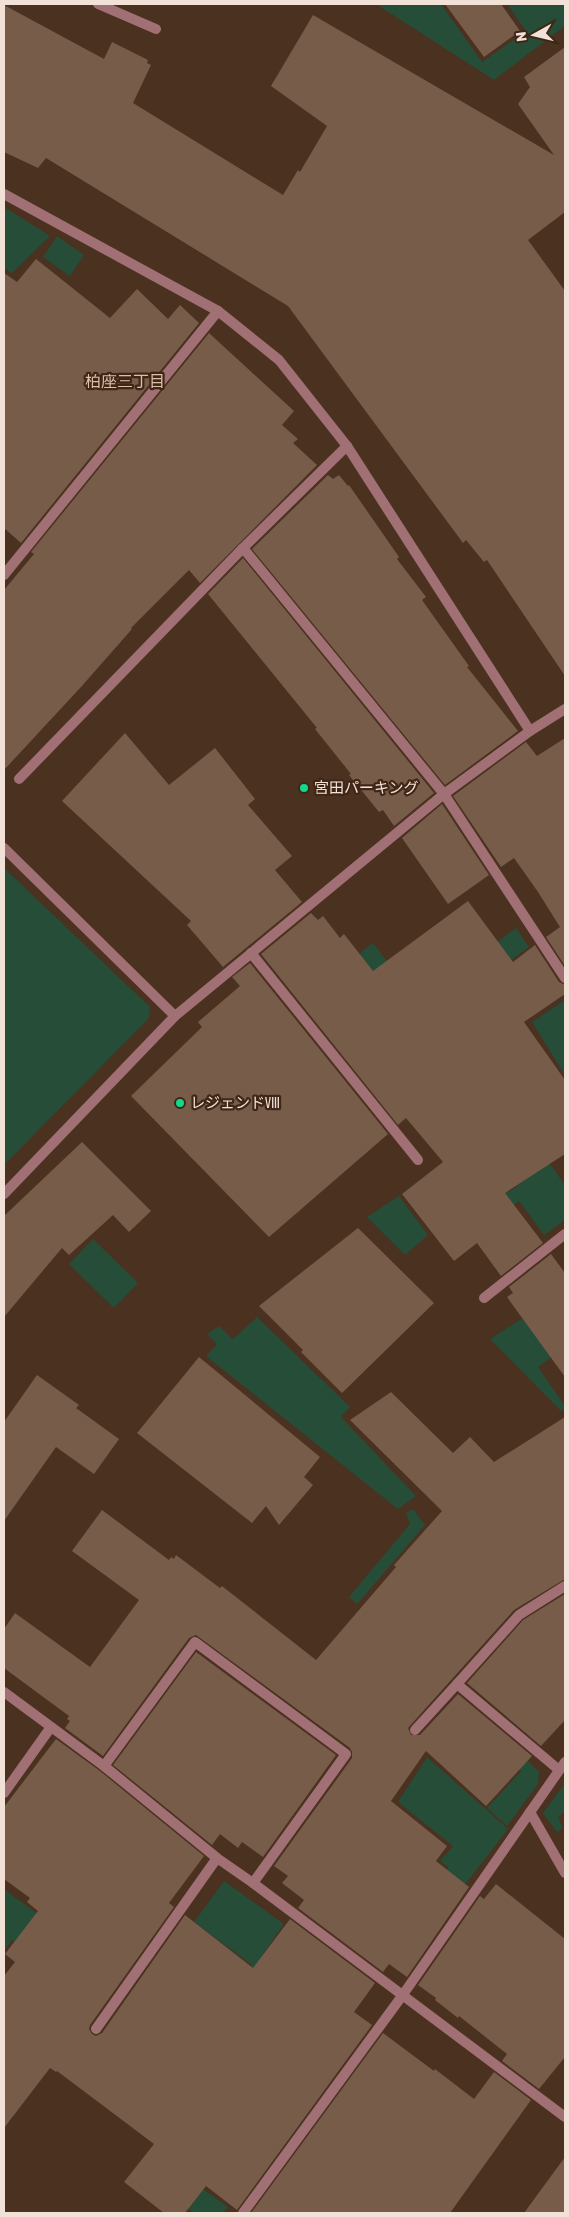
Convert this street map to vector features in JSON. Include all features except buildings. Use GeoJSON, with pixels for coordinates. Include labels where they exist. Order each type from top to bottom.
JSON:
{"type":"FeatureCollection","features":[{"type":"Feature","properties":{"kind":"street"},"geometry":{"type":"LineString","coordinates":[[98,4],[156,29]]}},
{"type":"Feature","properties":{"kind":"street"},"geometry":{"type":"LineString","coordinates":[[4,194],[218,311],[279,360],[347,446],[530,731]]}},
{"type":"Feature","properties":{"kind":"street"},"geometry":{"type":"LineString","coordinates":[[4,575],[218,311]]}},
{"type":"Feature","properties":{"kind":"street"},"geometry":{"type":"LineString","coordinates":[[18,779],[243,548],[347,446]]}},
{"type":"Feature","properties":{"kind":"street"},"geometry":{"type":"LineString","coordinates":[[243,548],[444,794],[565,978]]}},
{"type":"Feature","properties":{"kind":"street"},"geometry":{"type":"LineString","coordinates":[[4,1194],[176,1016],[444,794],[530,731],[565,709]]}},
{"type":"Feature","properties":{"kind":"street"},"geometry":{"type":"LineString","coordinates":[[4,848],[176,1016]]}},
{"type":"Feature","properties":{"kind":"street"},"geometry":{"type":"LineString","coordinates":[[251,953],[418,1160]]}},
{"type":"Feature","properties":{"kind":"street"},"geometry":{"type":"LineString","coordinates":[[484,1298],[565,1234]]}},
{"type":"Feature","properties":{"kind":"street"},"geometry":{"type":"LineString","coordinates":[[415,1730],[519,1615],[565,1586]]}},
{"type":"Feature","properties":{"kind":"street"},"geometry":{"type":"LineString","coordinates":[[104,1766],[195,1642],[346,1754],[254,1883]]}},
{"type":"Feature","properties":{"kind":"street"},"geometry":{"type":"LineString","coordinates":[[243,2213],[402,1996],[562,1766],[458,1684]]}},
{"type":"Feature","properties":{"kind":"street"},"geometry":{"type":"LineString","coordinates":[[4,1692],[104,1766],[217,1858],[254,1883],[565,2117]]}},
{"type":"Feature","properties":{"kind":"street"},"geometry":{"type":"LineString","coordinates":[[4,1793],[51,1727]]}},
{"type":"Feature","properties":{"kind":"street"},"geometry":{"type":"LineString","coordinates":[[530,1812],[565,1873]]}},
{"type":"Feature","properties":{"kind":"street"},"geometry":{"type":"LineString","coordinates":[[96,2029],[217,1858]]}},
{"type":"Feature","properties":{"kind":"green space"},"geometry":{"type":"Polygon","coordinates":[[[376,4],[441,4],[482,62],[526,31],[507,4],[565,4],[565,26],[494,80],[376,4]]]}},
{"type":"Feature","properties":{"kind":"green space"},"geometry":{"type":"Polygon","coordinates":[[[4,207],[50,236],[12,273],[4,268],[4,207]]]}},
{"type":"Feature","properties":{"kind":"green space"},"geometry":{"type":"Polygon","coordinates":[[[57,236],[84,255],[70,276],[43,257],[57,236]]]}},
{"type":"Feature","properties":{"kind":"green space"},"geometry":{"type":"Polygon","coordinates":[[[4,868],[150,1007],[149,1018],[4,1165],[4,868]]]}},
{"type":"Feature","properties":{"kind":"green space"},"geometry":{"type":"Polygon","coordinates":[[[516,928],[529,947],[500,968],[474,959],[516,928]]]}},
{"type":"Feature","properties":{"kind":"green space"},"geometry":{"type":"Polygon","coordinates":[[[373,943],[387,961],[374,997],[349,962],[373,943]]]}},
{"type":"Feature","properties":{"kind":"green space"},"geometry":{"type":"Polygon","coordinates":[[[565,1000],[565,1075],[532,1022],[565,1000]]]}},
{"type":"Feature","properties":{"kind":"green space"},"geometry":{"type":"Polygon","coordinates":[[[511,1110],[565,1185],[565,1220],[544,1235],[519,1201],[495,1219],[473,1142],[509,1192],[533,1174],[511,1110]]]}},
{"type":"Feature","properties":{"kind":"green space"},"geometry":{"type":"Polygon","coordinates":[[[399,1196],[428,1235],[405,1255],[367,1217],[399,1196]]]}},
{"type":"Feature","properties":{"kind":"green space"},"geometry":{"type":"Polygon","coordinates":[[[93,1239],[138,1283],[114,1308],[69,1264],[93,1239]]]}},
{"type":"Feature","properties":{"kind":"green space"},"geometry":{"type":"Polygon","coordinates":[[[535,1310],[561,1351],[538,1367],[565,1406],[561,1411],[490,1339],[535,1310]]]}},
{"type":"Feature","properties":{"kind":"green space"},"geometry":{"type":"Polygon","coordinates":[[[257,1317],[350,1407],[341,1417],[416,1496],[398,1509],[206,1356],[217,1344],[207,1334],[219,1326],[233,1339],[257,1317]]]}},
{"type":"Feature","properties":{"kind":"green space"},"geometry":{"type":"Polygon","coordinates":[[[413,1509],[425,1525],[357,1604],[349,1597],[410,1524],[406,1513],[413,1509]]]}},
{"type":"Feature","properties":{"kind":"green space"},"geometry":{"type":"Polygon","coordinates":[[[497,1730],[539,1772],[538,1784],[507,1826],[487,1808],[521,1771],[490,1739],[497,1730]]]}},
{"type":"Feature","properties":{"kind":"green space"},"geometry":{"type":"Polygon","coordinates":[[[427,1757],[508,1829],[450,1904],[446,1870],[448,1867],[440,1861],[453,1846],[398,1802],[427,1757]]]}},
{"type":"Feature","properties":{"kind":"green space"},"geometry":{"type":"Polygon","coordinates":[[[565,1783],[565,1812],[558,1817],[563,1828],[557,1832],[543,1813],[565,1783]]]}},
{"type":"Feature","properties":{"kind":"green space"},"geometry":{"type":"Polygon","coordinates":[[[224,1881],[284,1924],[263,1954],[274,1962],[240,1983],[252,1965],[194,1922],[224,1881]]]}},
{"type":"Feature","properties":{"kind":"green space"},"geometry":{"type":"Polygon","coordinates":[[[4,1889],[42,1917],[20,1946],[12,1940],[4,1951],[4,1889]]]}},
{"type":"Feature","properties":{"kind":"green space"},"geometry":{"type":"Polygon","coordinates":[[[203,2189],[228,2207],[223,2213],[194,2213],[188,2209],[203,2189]]]}},
{"type":"Feature","properties":{"kind":"place","name":"宮田パーキング"},"geometry":{"type":"Point","coordinates":[304,788]}},
{"type":"Feature","properties":{"kind":"place","name":"レジェンドⅧ"},"geometry":{"type":"Point","coordinates":[180,1103]}},
{"type":"Feature","properties":{"kind":"district","name":"柏座三丁目"},"geometry":{"type":"Point","coordinates":[125,381]}}]}
